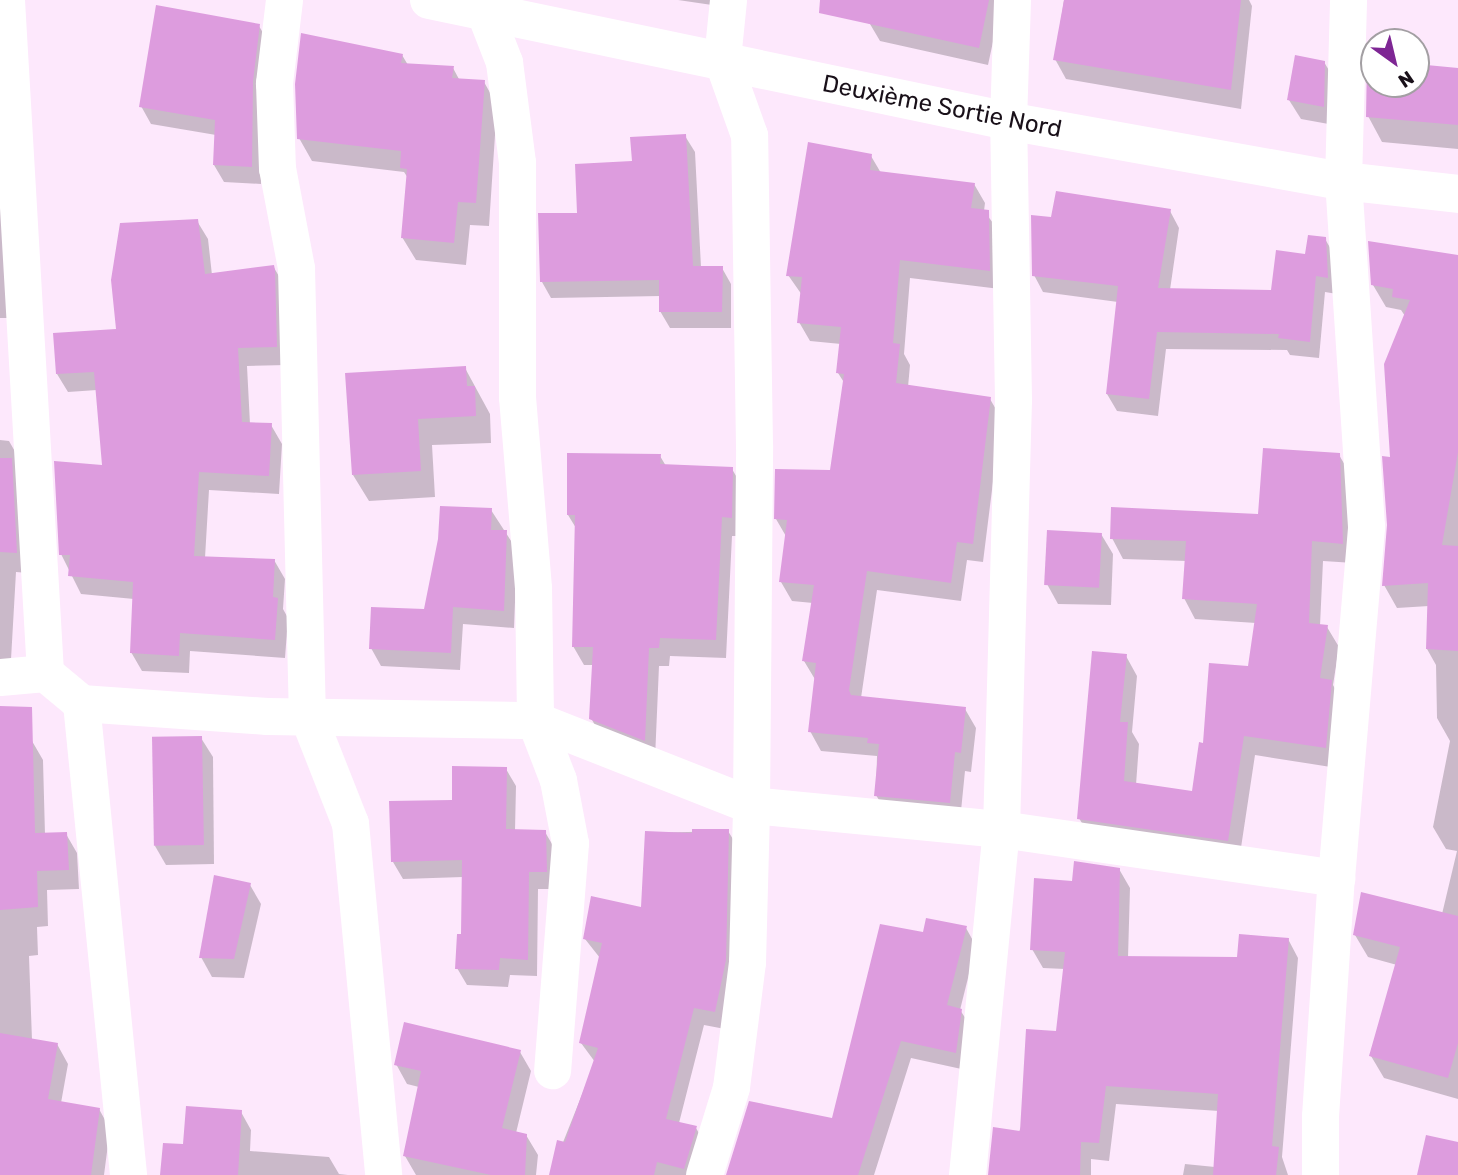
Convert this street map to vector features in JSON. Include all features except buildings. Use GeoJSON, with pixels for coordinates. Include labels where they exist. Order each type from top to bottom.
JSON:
{"type":"FeatureCollection","features":[{"type":"Feature","properties":{"kind":"main road","name":"Deuxième Sortie Nord"},"geometry":{"type":"LineString","coordinates":[[429,0],[485,6],[722,59],[814,83],[1009,121],[1343,181],[1458,194]]}},
{"type":"Feature","properties":{"kind":"street"},"geometry":{"type":"LineString","coordinates":[[6,0],[45,673]]}},
{"type":"Feature","properties":{"kind":"street"},"geometry":{"type":"LineString","coordinates":[[284,0],[274,83],[277,167],[296,268],[307,713],[350,823],[383,1175]]}},
{"type":"Feature","properties":{"kind":"street"},"geometry":{"type":"LineString","coordinates":[[704,1175],[731,1087],[747,962],[751,805],[754,432],[749,135],[722,59],[728,0]]}},
{"type":"Feature","properties":{"kind":"street"},"geometry":{"type":"LineString","coordinates":[[967,1175],[1001,829],[1013,400],[1009,121],[1012,0]]}},
{"type":"Feature","properties":{"kind":"street"},"geometry":{"type":"LineString","coordinates":[[1320,1175],[1320,1116],[1336,877],[1366,526],[1343,181],[1348,0]]}},
{"type":"Feature","properties":{"kind":"street"},"geometry":{"type":"LineString","coordinates":[[485,6],[504,62],[517,162],[517,397],[533,588],[535,720],[558,780],[570,843],[552,1070]]}},
{"type":"Feature","properties":{"kind":"street"},"geometry":{"type":"LineString","coordinates":[[0,677],[45,673],[81,703],[267,716],[307,713],[535,720],[751,805],[1001,829],[1336,877]]}},
{"type":"Feature","properties":{"kind":"street"},"geometry":{"type":"LineString","coordinates":[[81,703],[128,1175]]}}]}
